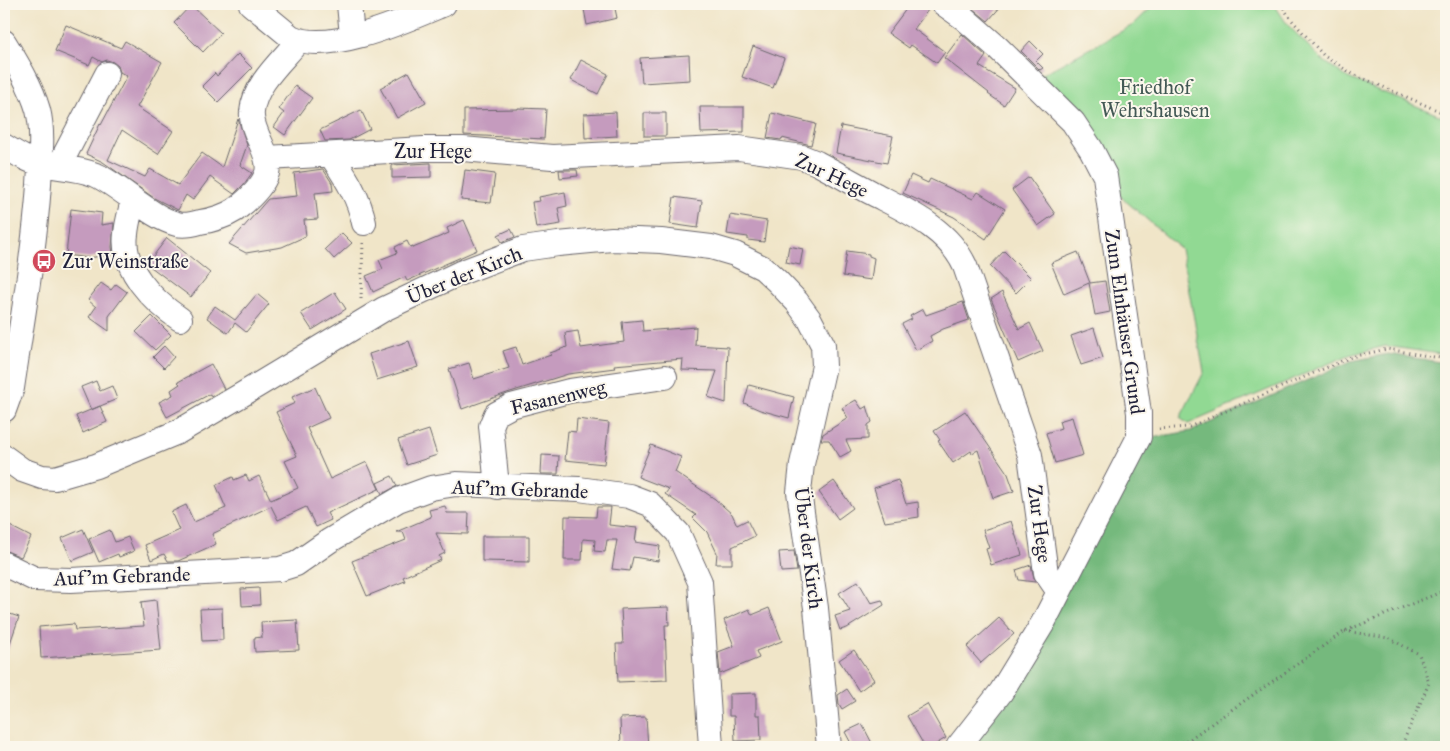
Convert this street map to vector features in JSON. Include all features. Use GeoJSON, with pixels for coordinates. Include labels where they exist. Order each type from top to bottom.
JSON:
{"type":"FeatureCollection","features":[{"type":"Feature","properties":{"kind":"street"},"geometry":{"type":"LineString","coordinates":[[251,4],[280,28],[299,40],[321,42],[383,27],[444,4]]}},
{"type":"Feature","properties":{"kind":"street"},"geometry":{"type":"LineString","coordinates":[[349,4],[352,36]]}},
{"type":"Feature","properties":{"kind":"street","name":"Zum Elnhäuser Grund"},"geometry":{"type":"LineString","coordinates":[[944,4],[965,19],[998,48],[1073,122],[1105,176],[1139,413],[1139,438],[1043,623],[1001,692],[958,747]]}},
{"type":"Feature","properties":{"kind":"street"},"geometry":{"type":"LineString","coordinates":[[4,146],[29,160],[81,170],[98,176],[162,218],[178,224],[215,220],[229,214],[242,204],[260,185],[267,172],[267,158],[252,121],[253,104],[266,79],[278,62],[299,40]]}},
{"type":"Feature","properties":{"kind":"street"},"geometry":{"type":"LineString","coordinates":[[4,42],[18,64],[38,110],[50,165]]}},
{"type":"Feature","properties":{"kind":"street"},"geometry":{"type":"LineString","coordinates":[[4,410],[12,388],[35,236],[50,165],[107,74]]}},
{"type":"Feature","properties":{"kind":"street","name":"Zur Hege"},"geometry":{"type":"LineString","coordinates":[[267,158],[424,149],[463,149],[552,157],[739,148],[802,157],[817,163],[917,216],[946,239],[959,254],[965,266],[1030,454],[1046,573],[1059,592]]}},
{"type":"Feature","properties":{"kind":"street"},"geometry":{"type":"LineString","coordinates":[[332,155],[361,207],[364,224]]}},
{"type":"Feature","properties":{"kind":"street"},"geometry":{"type":"LineString","coordinates":[[134,199],[126,234],[126,248],[130,265],[154,299],[164,309],[180,319]]}},
{"type":"Feature","properties":{"kind":"street","name":"Über der Kirch"},"geometry":{"type":"LineString","coordinates":[[4,457],[22,470],[42,477],[55,478],[96,466],[178,432],[384,310],[482,264],[523,250],[558,244],[612,239],[661,241],[711,247],[735,254],[763,268],[778,281],[810,320],[820,337],[825,354],[802,464],[799,492],[816,608],[828,747]]}},
{"type":"Feature","properties":{"kind":"street","name":"Fasanenweg"},"geometry":{"type":"LineString","coordinates":[[497,487],[491,426],[496,414],[512,406],[569,391],[665,377]]}},
{"type":"Feature","properties":{"kind":"street","name":"Auf'm Gebrande"},"geometry":{"type":"LineString","coordinates":[[4,564],[35,579],[81,579],[280,569],[296,564],[382,508],[412,494],[432,488],[456,484],[497,487],[579,488],[629,496],[650,504],[678,533],[700,582],[711,747]]}},
{"type":"Feature","properties":{"kind":"path"},"geometry":{"type":"LineString","coordinates":[[1281,4],[1290,18],[1324,56],[1351,74],[1446,114]]}},
{"type":"Feature","properties":{"kind":"path"},"geometry":{"type":"LineString","coordinates":[[360,325],[364,224]]}},
{"type":"Feature","properties":{"kind":"path"},"geometry":{"type":"LineString","coordinates":[[1139,426],[1164,430],[1189,427],[1351,358],[1387,349],[1446,359]]}},
{"type":"Feature","properties":{"kind":"path"},"geometry":{"type":"LineString","coordinates":[[1178,747],[1344,631],[1446,590]]}},
{"type":"Feature","properties":{"kind":"path"},"geometry":{"type":"LineString","coordinates":[[1344,631],[1388,638],[1419,654],[1429,683],[1401,747]]}},
{"type":"Feature","properties":{"kind":"green space","name":"Friedhof Wehrshausen"},"geometry":{"type":"Polygon","coordinates":[[[1155,4],[1274,4],[1287,24],[1321,59],[1348,78],[1446,118],[1446,355],[1386,346],[1349,355],[1188,424],[1180,418],[1204,372],[1181,249],[1113,190],[1037,77],[1133,25],[1155,4]]]}},
{"type":"Feature","properties":{"kind":"green space"},"geometry":{"type":"Polygon","coordinates":[[[1388,354],[1446,363],[1446,747],[965,747],[1150,438],[1191,431],[1351,361],[1388,354]]]}},
{"type":"Feature","properties":{"kind":"building"},"geometry":{"type":"Polygon","coordinates":[[[583,4],[614,4],[617,18],[587,25],[583,4]]]}},
{"type":"Feature","properties":{"kind":"building"},"geometry":{"type":"Polygon","coordinates":[[[910,4],[930,4],[931,6],[914,29],[945,52],[937,63],[911,45],[909,48],[888,33],[910,4]]]}},
{"type":"Feature","properties":{"kind":"building"},"geometry":{"type":"Polygon","coordinates":[[[967,4],[1003,4],[988,21],[967,4]]]}},
{"type":"Feature","properties":{"kind":"building"},"geometry":{"type":"Polygon","coordinates":[[[191,5],[221,33],[203,52],[174,23],[191,5]]]}},
{"type":"Feature","properties":{"kind":"building"},"geometry":{"type":"Polygon","coordinates":[[[66,25],[121,48],[125,41],[162,62],[137,107],[173,131],[158,154],[122,130],[108,160],[145,177],[150,169],[178,185],[202,153],[222,167],[238,119],[247,145],[240,165],[252,173],[244,184],[234,194],[210,177],[193,200],[186,195],[178,210],[154,198],[103,162],[86,154],[100,124],[127,76],[120,72],[118,66],[113,62],[107,60],[102,62],[93,57],[89,65],[55,51],[66,25]]]}},
{"type":"Feature","properties":{"kind":"building"},"geometry":{"type":"Polygon","coordinates":[[[962,34],[986,56],[979,66],[1015,88],[1004,105],[944,58],[962,34]]]}},
{"type":"Feature","properties":{"kind":"building"},"geometry":{"type":"Polygon","coordinates":[[[1030,41],[1043,54],[1036,61],[1043,68],[1040,70],[1021,51],[1030,41]]]}},
{"type":"Feature","properties":{"kind":"building"},"geometry":{"type":"Polygon","coordinates":[[[753,46],[784,58],[773,88],[742,77],[753,46]]]}},
{"type":"Feature","properties":{"kind":"building"},"geometry":{"type":"Polygon","coordinates":[[[238,54],[252,68],[218,102],[202,86],[215,73],[217,76],[238,54]]]}},
{"type":"Feature","properties":{"kind":"building"},"geometry":{"type":"Polygon","coordinates":[[[689,55],[690,80],[642,83],[640,58],[689,55]]]}},
{"type":"Feature","properties":{"kind":"building"},"geometry":{"type":"Polygon","coordinates":[[[581,60],[608,74],[598,94],[571,80],[581,60]]]}},
{"type":"Feature","properties":{"kind":"building"},"geometry":{"type":"Polygon","coordinates":[[[409,72],[426,102],[397,118],[380,88],[409,72]]]}},
{"type":"Feature","properties":{"kind":"building"},"geometry":{"type":"Polygon","coordinates":[[[295,86],[312,98],[285,135],[274,127],[284,113],[279,109],[295,86]]]}},
{"type":"Feature","properties":{"kind":"building"},"geometry":{"type":"Polygon","coordinates":[[[700,107],[744,107],[744,132],[701,133],[700,107]]]}},
{"type":"Feature","properties":{"kind":"building"},"geometry":{"type":"Polygon","coordinates":[[[546,109],[544,139],[464,135],[464,110],[546,109]]]}},
{"type":"Feature","properties":{"kind":"building"},"geometry":{"type":"Polygon","coordinates":[[[361,110],[370,129],[349,140],[325,141],[320,130],[361,110]]]}},
{"type":"Feature","properties":{"kind":"building"},"geometry":{"type":"Polygon","coordinates":[[[616,112],[617,136],[585,138],[584,114],[616,112]]]}},
{"type":"Feature","properties":{"kind":"building"},"geometry":{"type":"Polygon","coordinates":[[[644,113],[666,113],[666,136],[644,136],[644,113]]]}},
{"type":"Feature","properties":{"kind":"building"},"geometry":{"type":"Polygon","coordinates":[[[772,113],[816,124],[811,145],[782,138],[781,140],[767,138],[772,113]]]}},
{"type":"Feature","properties":{"kind":"building"},"geometry":{"type":"Polygon","coordinates":[[[841,126],[893,136],[887,163],[836,153],[841,126]]]}},
{"type":"Feature","properties":{"kind":"building"},"geometry":{"type":"Polygon","coordinates":[[[431,163],[431,177],[392,178],[392,165],[431,163]]]}},
{"type":"Feature","properties":{"kind":"building"},"geometry":{"type":"Polygon","coordinates":[[[323,169],[332,183],[333,191],[315,193],[318,219],[304,220],[306,236],[282,247],[246,253],[229,244],[268,199],[297,196],[294,173],[323,169]]]}},
{"type":"Feature","properties":{"kind":"building"},"geometry":{"type":"Polygon","coordinates":[[[465,170],[495,174],[491,203],[461,200],[465,170]]]}},
{"type":"Feature","properties":{"kind":"building"},"geometry":{"type":"Polygon","coordinates":[[[559,170],[577,170],[578,176],[560,178],[559,170]]]}},
{"type":"Feature","properties":{"kind":"building"},"geometry":{"type":"Polygon","coordinates":[[[911,175],[928,183],[930,179],[973,199],[978,192],[1005,209],[986,239],[954,217],[903,193],[911,175]]]}},
{"type":"Feature","properties":{"kind":"building"},"geometry":{"type":"Polygon","coordinates":[[[1029,177],[1055,214],[1038,226],[1012,190],[1029,177]]]}},
{"type":"Feature","properties":{"kind":"building"},"geometry":{"type":"Polygon","coordinates":[[[565,192],[567,206],[558,208],[561,224],[536,228],[532,202],[540,201],[539,197],[565,192]]]}},
{"type":"Feature","properties":{"kind":"building"},"geometry":{"type":"Polygon","coordinates":[[[674,197],[702,201],[698,228],[670,224],[674,197]]]}},
{"type":"Feature","properties":{"kind":"building"},"geometry":{"type":"Polygon","coordinates":[[[71,209],[102,213],[101,225],[114,223],[113,254],[89,258],[66,255],[71,209]]]}},
{"type":"Feature","properties":{"kind":"building"},"geometry":{"type":"Polygon","coordinates":[[[730,215],[767,221],[764,242],[748,240],[748,237],[727,234],[730,215]]]}},
{"type":"Feature","properties":{"kind":"building"},"geometry":{"type":"Polygon","coordinates":[[[464,220],[477,250],[407,281],[405,277],[373,292],[366,276],[383,269],[379,260],[397,253],[395,247],[407,241],[410,247],[413,246],[413,248],[449,233],[447,228],[464,220]]]}},
{"type":"Feature","properties":{"kind":"building"},"geometry":{"type":"Polygon","coordinates":[[[511,229],[515,237],[502,242],[498,235],[511,229]]]}},
{"type":"Feature","properties":{"kind":"building"},"geometry":{"type":"Polygon","coordinates":[[[342,233],[352,243],[334,259],[325,249],[342,233]]]}},
{"type":"Feature","properties":{"kind":"building"},"geometry":{"type":"Polygon","coordinates":[[[167,238],[210,273],[191,297],[147,264],[167,238]]]}},
{"type":"Feature","properties":{"kind":"building"},"geometry":{"type":"Polygon","coordinates":[[[789,246],[803,249],[800,265],[786,262],[789,246]]]}},
{"type":"Feature","properties":{"kind":"building"},"geometry":{"type":"Polygon","coordinates":[[[847,251],[869,254],[869,256],[874,258],[871,280],[843,276],[847,251]]]}},
{"type":"Feature","properties":{"kind":"building"},"geometry":{"type":"Polygon","coordinates":[[[1004,251],[1031,278],[1016,293],[990,266],[1004,251]]]}},
{"type":"Feature","properties":{"kind":"building"},"geometry":{"type":"Polygon","coordinates":[[[1078,252],[1090,283],[1105,281],[1110,312],[1095,315],[1089,283],[1064,294],[1051,263],[1078,252]]]}},
{"type":"Feature","properties":{"kind":"building"},"geometry":{"type":"Polygon","coordinates":[[[101,283],[111,290],[116,284],[127,292],[109,316],[109,331],[89,317],[96,307],[88,300],[101,283]]]}},
{"type":"Feature","properties":{"kind":"building"},"geometry":{"type":"Polygon","coordinates":[[[335,292],[346,309],[312,330],[301,313],[335,292]]]}},
{"type":"Feature","properties":{"kind":"building"},"geometry":{"type":"Polygon","coordinates":[[[1002,292],[1019,329],[1030,323],[1043,351],[1018,362],[991,299],[1002,292]]]}},
{"type":"Feature","properties":{"kind":"building"},"geometry":{"type":"Polygon","coordinates":[[[257,294],[269,304],[246,332],[235,323],[228,333],[207,318],[215,306],[235,320],[257,294]]]}},
{"type":"Feature","properties":{"kind":"building"},"geometry":{"type":"Polygon","coordinates":[[[963,302],[969,320],[943,329],[930,336],[932,341],[916,350],[902,324],[912,319],[910,316],[923,309],[926,315],[963,302]]]}},
{"type":"Feature","properties":{"kind":"building"},"geometry":{"type":"Polygon","coordinates":[[[152,316],[171,335],[155,350],[136,332],[152,316]]]}},
{"type":"Feature","properties":{"kind":"building"},"geometry":{"type":"Polygon","coordinates":[[[642,320],[643,331],[696,327],[695,345],[728,347],[726,403],[708,397],[717,371],[682,370],[683,359],[614,365],[615,368],[568,374],[462,409],[449,369],[469,363],[474,379],[509,368],[503,351],[516,347],[522,365],[567,347],[565,333],[578,331],[581,348],[624,342],[622,322],[642,320]]]}},
{"type":"Feature","properties":{"kind":"building"},"geometry":{"type":"Polygon","coordinates":[[[1094,328],[1103,358],[1081,365],[1071,336],[1094,328]]]}},
{"type":"Feature","properties":{"kind":"building"},"geometry":{"type":"Polygon","coordinates":[[[409,341],[418,367],[377,380],[369,354],[409,341]]]}},
{"type":"Feature","properties":{"kind":"building"},"geometry":{"type":"Polygon","coordinates":[[[164,346],[174,357],[164,368],[153,357],[164,346]]]}},
{"type":"Feature","properties":{"kind":"building"},"geometry":{"type":"Polygon","coordinates":[[[211,364],[224,389],[211,397],[210,394],[167,417],[159,402],[173,395],[171,390],[180,384],[178,382],[211,364]]]}},
{"type":"Feature","properties":{"kind":"building"},"geometry":{"type":"Polygon","coordinates":[[[96,381],[100,391],[112,386],[117,399],[91,410],[81,387],[96,381]]]}},
{"type":"Feature","properties":{"kind":"building"},"geometry":{"type":"Polygon","coordinates":[[[749,385],[794,397],[789,418],[760,410],[744,403],[749,385]]]}},
{"type":"Feature","properties":{"kind":"building"},"geometry":{"type":"Polygon","coordinates":[[[315,387],[329,418],[307,428],[330,479],[367,462],[379,489],[327,513],[331,520],[316,527],[306,507],[278,520],[271,506],[212,534],[216,544],[178,561],[168,561],[164,554],[151,560],[145,545],[179,530],[171,512],[186,505],[194,522],[226,508],[216,485],[233,477],[234,480],[246,475],[249,481],[259,476],[271,500],[298,488],[285,461],[297,456],[276,412],[295,403],[292,397],[315,387]]]}},
{"type":"Feature","properties":{"kind":"building"},"geometry":{"type":"Polygon","coordinates":[[[856,400],[862,409],[867,406],[872,422],[868,425],[868,439],[846,440],[851,451],[840,457],[829,440],[821,440],[823,434],[848,418],[842,408],[856,400]]]}},
{"type":"Feature","properties":{"kind":"building"},"geometry":{"type":"Polygon","coordinates":[[[100,406],[107,422],[83,433],[76,416],[100,406]]]}},
{"type":"Feature","properties":{"kind":"building"},"geometry":{"type":"Polygon","coordinates":[[[965,411],[1008,474],[1014,491],[993,498],[978,450],[972,453],[971,451],[953,463],[938,441],[940,440],[934,431],[965,411]]]}},
{"type":"Feature","properties":{"kind":"building"},"geometry":{"type":"Polygon","coordinates":[[[1072,417],[1083,455],[1055,463],[1046,433],[1061,428],[1059,421],[1072,417]]]}},
{"type":"Feature","properties":{"kind":"building"},"geometry":{"type":"Polygon","coordinates":[[[577,419],[609,423],[604,464],[565,460],[568,431],[576,432],[577,419]]]}},
{"type":"Feature","properties":{"kind":"building"},"geometry":{"type":"Polygon","coordinates":[[[429,430],[437,455],[407,465],[398,440],[429,430]]]}},
{"type":"Feature","properties":{"kind":"building"},"geometry":{"type":"Polygon","coordinates":[[[651,445],[681,457],[675,472],[715,499],[732,514],[737,525],[747,520],[755,536],[732,547],[732,564],[716,564],[717,553],[707,532],[693,518],[696,515],[665,494],[669,489],[638,477],[651,445]]]}},
{"type":"Feature","properties":{"kind":"building"},"geometry":{"type":"Polygon","coordinates":[[[542,455],[559,456],[558,474],[541,474],[542,455]]]}},
{"type":"Feature","properties":{"kind":"building"},"geometry":{"type":"Polygon","coordinates":[[[392,476],[397,486],[382,494],[377,483],[392,476]]]}},
{"type":"Feature","properties":{"kind":"building"},"geometry":{"type":"Polygon","coordinates":[[[898,480],[906,504],[918,502],[919,517],[885,522],[874,488],[898,480]]]}},
{"type":"Feature","properties":{"kind":"building"},"geometry":{"type":"Polygon","coordinates":[[[834,481],[853,508],[838,519],[819,492],[834,481]]]}},
{"type":"Feature","properties":{"kind":"building"},"geometry":{"type":"Polygon","coordinates":[[[445,506],[447,513],[469,513],[468,534],[436,533],[445,553],[439,556],[441,560],[403,577],[405,581],[367,596],[352,561],[406,540],[403,532],[396,532],[431,517],[429,510],[445,506]]]}},
{"type":"Feature","properties":{"kind":"building"},"geometry":{"type":"Polygon","coordinates":[[[597,507],[611,507],[609,525],[637,528],[635,542],[660,546],[658,561],[633,557],[630,571],[612,569],[617,540],[607,540],[605,552],[594,551],[595,540],[583,539],[582,560],[564,560],[565,516],[596,517],[597,507]]]}},
{"type":"Feature","properties":{"kind":"building"},"geometry":{"type":"Polygon","coordinates":[[[1011,521],[1022,555],[991,565],[986,549],[989,548],[983,530],[1011,521]]]}},
{"type":"Feature","properties":{"kind":"building"},"geometry":{"type":"Polygon","coordinates":[[[4,523],[31,537],[21,557],[4,550],[4,523]]]}},
{"type":"Feature","properties":{"kind":"building"},"geometry":{"type":"Polygon","coordinates":[[[83,529],[93,552],[72,561],[62,538],[83,529]]]}},
{"type":"Feature","properties":{"kind":"building"},"geometry":{"type":"Polygon","coordinates":[[[110,530],[115,542],[128,537],[134,551],[119,557],[118,554],[99,562],[89,539],[110,530]]]}},
{"type":"Feature","properties":{"kind":"building"},"geometry":{"type":"Polygon","coordinates":[[[482,536],[529,536],[529,562],[482,561],[482,536]]]}},
{"type":"Feature","properties":{"kind":"building"},"geometry":{"type":"Polygon","coordinates":[[[794,551],[797,571],[781,572],[779,552],[794,551]]]}},
{"type":"Feature","properties":{"kind":"building"},"geometry":{"type":"Polygon","coordinates":[[[1031,565],[1035,582],[1019,580],[1016,570],[1031,565]]]}},
{"type":"Feature","properties":{"kind":"building"},"geometry":{"type":"Polygon","coordinates":[[[858,581],[871,603],[882,600],[884,605],[847,628],[840,630],[835,616],[850,611],[839,593],[858,581]]]}},
{"type":"Feature","properties":{"kind":"building"},"geometry":{"type":"Polygon","coordinates":[[[259,588],[260,605],[242,606],[241,589],[259,588]]]}},
{"type":"Feature","properties":{"kind":"building"},"geometry":{"type":"Polygon","coordinates":[[[156,600],[161,650],[41,658],[39,627],[74,624],[75,630],[144,626],[141,602],[156,600]]]}},
{"type":"Feature","properties":{"kind":"building"},"geometry":{"type":"Polygon","coordinates":[[[668,607],[669,625],[665,625],[667,680],[618,682],[616,644],[623,644],[621,609],[668,607]]]}},
{"type":"Feature","properties":{"kind":"building"},"geometry":{"type":"Polygon","coordinates":[[[222,608],[223,640],[202,641],[200,609],[222,608]]]}},
{"type":"Feature","properties":{"kind":"building"},"geometry":{"type":"Polygon","coordinates":[[[769,608],[782,641],[756,651],[759,658],[720,674],[718,652],[734,646],[724,620],[749,609],[752,615],[769,608]]]}},
{"type":"Feature","properties":{"kind":"building"},"geometry":{"type":"Polygon","coordinates":[[[4,612],[19,617],[6,655],[4,655],[4,612]]]}},
{"type":"Feature","properties":{"kind":"building"},"geometry":{"type":"Polygon","coordinates":[[[999,618],[1014,634],[981,663],[967,647],[999,618]]]}},
{"type":"Feature","properties":{"kind":"building"},"geometry":{"type":"Polygon","coordinates":[[[297,620],[299,650],[255,652],[254,638],[262,637],[261,622],[297,620]]]}},
{"type":"Feature","properties":{"kind":"building"},"geometry":{"type":"Polygon","coordinates":[[[854,650],[874,680],[859,691],[839,660],[854,650]]]}},
{"type":"Feature","properties":{"kind":"building"},"geometry":{"type":"Polygon","coordinates":[[[847,689],[855,701],[842,709],[839,704],[838,695],[847,689]]]}},
{"type":"Feature","properties":{"kind":"building"},"geometry":{"type":"Polygon","coordinates":[[[756,693],[756,715],[760,715],[761,740],[735,741],[734,716],[729,716],[729,694],[756,693]]]}},
{"type":"Feature","properties":{"kind":"building"},"geometry":{"type":"Polygon","coordinates":[[[927,704],[946,738],[931,747],[925,747],[907,716],[927,704]]]}},
{"type":"Feature","properties":{"kind":"building"},"geometry":{"type":"Polygon","coordinates":[[[646,717],[648,747],[621,747],[620,718],[646,717]]]}},
{"type":"Feature","properties":{"kind":"building"},"geometry":{"type":"Polygon","coordinates":[[[862,724],[874,747],[853,747],[845,732],[862,724]]]}},
{"type":"Feature","properties":{"kind":"place","name":"Zur Weinstraße"},"geometry":{"type":"Point","coordinates":[44,261]}}]}
